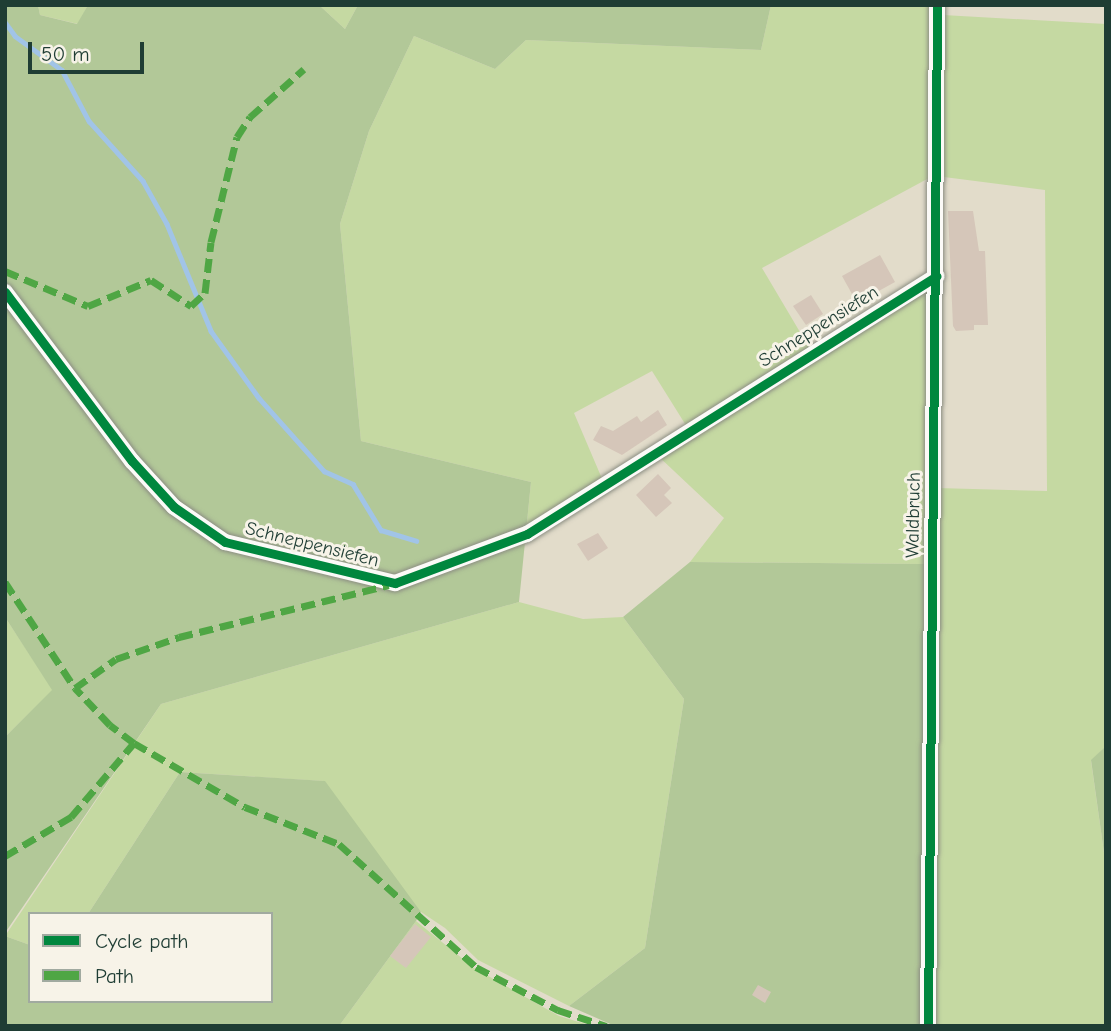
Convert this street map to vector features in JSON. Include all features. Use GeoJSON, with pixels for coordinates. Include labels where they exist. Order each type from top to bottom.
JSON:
{"type":"FeatureCollection","features":[{"type":"Feature","properties":{"kind":"street","name":"Waldbruch"},"geometry":{"type":"LineString","coordinates":[[928,1026],[937,5]]}},
{"type":"Feature","properties":{"kind":"street","name":"Schneppensiefen"},"geometry":{"type":"LineString","coordinates":[[5,292],[132,461],[174,507],[225,542],[396,583],[527,534],[936,276]]}},
{"type":"Feature","properties":{"kind":"green space"},"geometry":{"type":"Polygon","coordinates":[[[5,5],[38,5],[40,15],[77,24],[88,5],[319,5],[345,29],[358,5],[771,5],[761,50],[526,40],[495,69],[414,36],[369,131],[340,224],[361,441],[531,482],[519,602],[161,704],[5,933],[5,737],[52,690],[5,617],[5,5]]]}},
{"type":"Feature","properties":{"kind":"green space"},"geometry":{"type":"Polygon","coordinates":[[[38,5],[88,5],[78,24],[40,15],[38,5]]]}},
{"type":"Feature","properties":{"kind":"green space"},"geometry":{"type":"Polygon","coordinates":[[[319,5],[358,5],[345,29],[319,5]]]}},
{"type":"Feature","properties":{"kind":"green space"},"geometry":{"type":"Polygon","coordinates":[[[771,5],[932,5],[929,178],[762,268],[810,349],[687,427],[652,371],[574,413],[603,481],[526,532],[531,482],[361,441],[340,224],[369,131],[414,36],[495,69],[526,40],[761,50],[771,5]]]}},
{"type":"Feature","properties":{"kind":"green space"},"geometry":{"type":"Polygon","coordinates":[[[943,15],[1106,24],[1106,746],[1091,761],[1106,867],[1106,1026],[933,1026],[937,488],[1047,491],[1045,190],[944,177],[943,15]]]}},
{"type":"Feature","properties":{"kind":"green space"},"geometry":{"type":"Polygon","coordinates":[[[932,282],[925,564],[690,562],[724,518],[657,455],[932,282]]]}},
{"type":"Feature","properties":{"kind":"green space"},"geometry":{"type":"Polygon","coordinates":[[[690,562],[925,564],[924,1026],[615,1026],[569,1006],[645,948],[684,699],[623,617],[690,562]]]}},
{"type":"Feature","properties":{"kind":"green space"},"geometry":{"type":"Polygon","coordinates":[[[519,602],[583,619],[623,617],[684,699],[645,948],[569,1006],[478,960],[445,928],[418,910],[324,781],[180,772],[89,912],[28,912],[28,944],[5,936],[161,704],[519,602]]]}},
{"type":"Feature","properties":{"kind":"green space"},"geometry":{"type":"Polygon","coordinates":[[[5,617],[53,690],[5,737],[5,617]]]}},
{"type":"Feature","properties":{"kind":"green space"},"geometry":{"type":"Polygon","coordinates":[[[1106,746],[1106,867],[1091,760],[1106,746]]]}},
{"type":"Feature","properties":{"kind":"green space"},"geometry":{"type":"Polygon","coordinates":[[[180,772],[325,781],[421,912],[339,1026],[5,1026],[5,936],[28,944],[28,1003],[273,1003],[273,912],[89,912],[180,772]]]}},
{"type":"Feature","properties":{"kind":"green space"},"geometry":{"type":"Polygon","coordinates":[[[416,921],[474,968],[559,1016],[592,1026],[339,1026],[416,921]]]}},
{"type":"Feature","properties":{"kind":"building"},"geometry":{"type":"Polygon","coordinates":[[[948,211],[973,211],[979,251],[985,251],[988,325],[974,325],[974,330],[956,331],[953,326],[948,211]]]}},
{"type":"Feature","properties":{"kind":"building"},"geometry":{"type":"Polygon","coordinates":[[[880,255],[895,282],[857,303],[842,276],[880,255]]]}},
{"type":"Feature","properties":{"kind":"building"},"geometry":{"type":"Polygon","coordinates":[[[811,295],[823,314],[806,325],[793,306],[811,295]]]}},
{"type":"Feature","properties":{"kind":"building"},"geometry":{"type":"Polygon","coordinates":[[[658,410],[667,425],[622,455],[593,440],[601,426],[613,431],[637,416],[641,422],[658,410]]]}},
{"type":"Feature","properties":{"kind":"building"},"geometry":{"type":"Polygon","coordinates":[[[658,474],[671,488],[664,495],[672,503],[656,517],[636,495],[658,474]]]}},
{"type":"Feature","properties":{"kind":"building"},"geometry":{"type":"Polygon","coordinates":[[[598,533],[608,548],[588,561],[577,544],[598,533]]]}},
{"type":"Feature","properties":{"kind":"building"},"geometry":{"type":"Polygon","coordinates":[[[415,924],[431,937],[406,968],[390,956],[415,924]]]}},
{"type":"Feature","properties":{"kind":"building"},"geometry":{"type":"Polygon","coordinates":[[[758,985],[771,992],[765,1003],[752,995],[758,985]]]}},
{"type":"Feature","properties":{"kind":"waterway"},"geometry":{"type":"LineString","coordinates":[[5,22],[15,36],[62,70],[89,121],[143,181],[167,224],[211,331],[259,398],[324,471],[353,484],[381,530],[416,541]]}},
{"type":"Feature","properties":{"kind":"marked path"},"geometry":{"type":"LineString","coordinates":[[5,271],[88,306],[151,280],[191,306],[205,293],[211,242],[237,137],[250,117],[304,69]]}},
{"type":"Feature","properties":{"kind":"marked path"},"geometry":{"type":"LineString","coordinates":[[5,582],[75,688]]}},
{"type":"Feature","properties":{"kind":"marked path"},"geometry":{"type":"LineString","coordinates":[[5,856],[71,817],[134,743],[110,725],[75,688],[116,659],[179,637],[389,585]]}},
{"type":"Feature","properties":{"kind":"marked path"},"geometry":{"type":"LineString","coordinates":[[134,743],[245,807],[339,844],[476,967],[558,1010],[606,1026]]}},
{"type":"Feature","properties":{"kind":"cycle path"},"geometry":{"type":"LineString","coordinates":[[928,1026],[937,5]]}},
{"type":"Feature","properties":{"kind":"cycle path"},"geometry":{"type":"LineString","coordinates":[[5,292],[132,461],[174,507],[225,542],[395,583],[527,534],[936,276]]}}]}
